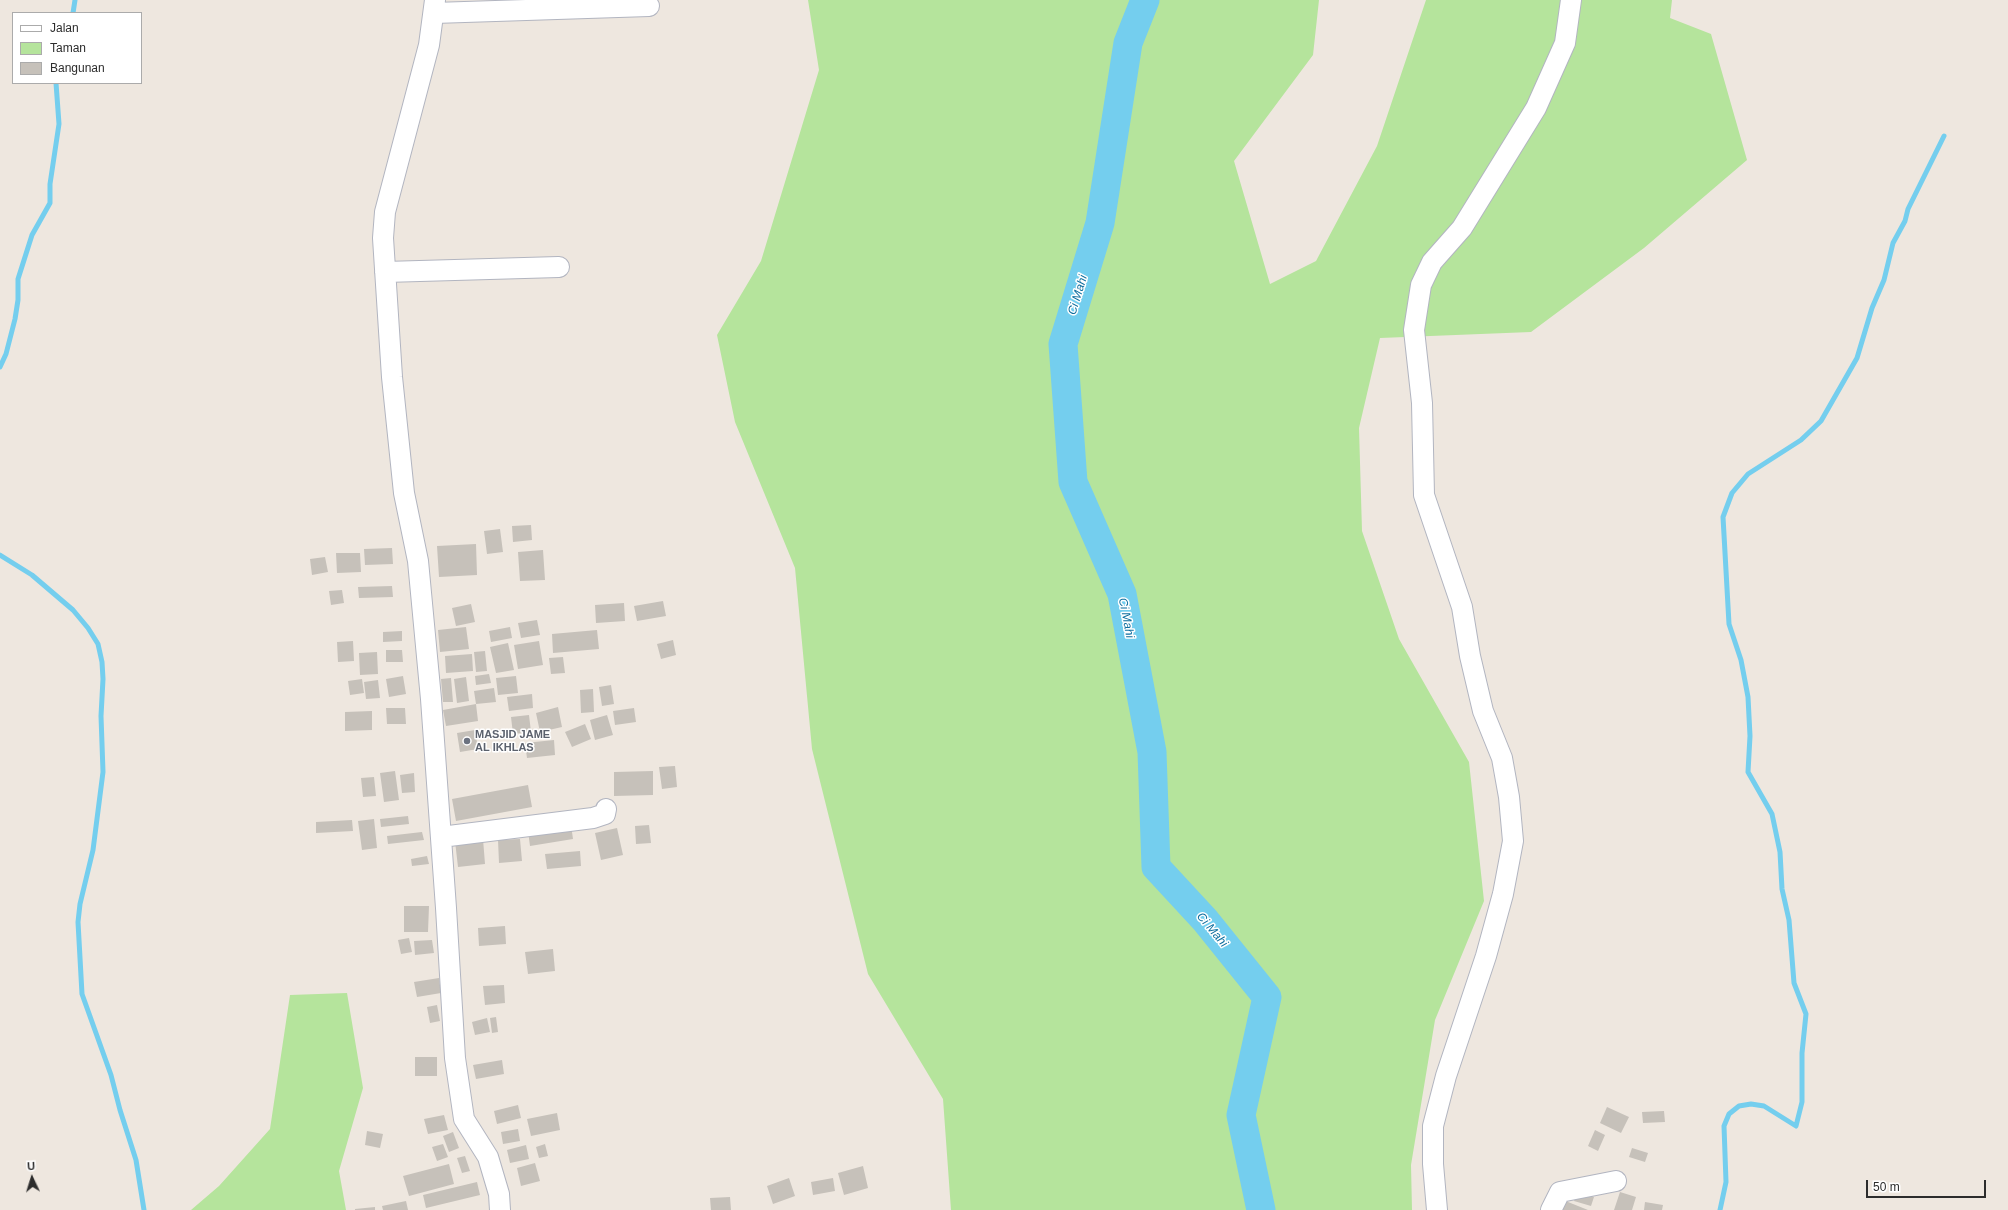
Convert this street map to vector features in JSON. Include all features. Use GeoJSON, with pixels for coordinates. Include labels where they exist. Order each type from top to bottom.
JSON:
{"type":"FeatureCollection","features":[{"type":"Feature","properties":{"kind":"street"},"geometry":{"type":"LineString","coordinates":[[1437,1210],[1433,1164],[1433,1126],[1446,1076],[1486,956],[1503,894],[1513,841],[1510,797],[1502,758],[1483,711],[1470,656],[1462,607],[1424,495],[1422,403],[1414,330],[1421,284],[1432,262],[1462,228],[1536,108],[1565,43],[1571,0]]}},
{"type":"Feature","properties":{"kind":"street"},"geometry":{"type":"LineString","coordinates":[[500,1210],[499,1194],[488,1157],[464,1119],[455,1058],[431,698],[418,561],[404,493],[392,378],[382,238],[385,212],[429,45],[434,7],[649,6]]}},
{"type":"Feature","properties":{"kind":"street"},"geometry":{"type":"LineString","coordinates":[[385,272],[559,267]]}},
{"type":"Feature","properties":{"kind":"street"},"geometry":{"type":"LineString","coordinates":[[441,837],[593,818],[605,814],[606,809]]}},
{"type":"Feature","properties":{"kind":"street"},"geometry":{"type":"LineString","coordinates":[[1552,1210],[1560,1192],[1616,1181]]}},
{"type":"Feature","properties":{"kind":"green space"},"geometry":{"type":"Polygon","coordinates":[[[808,0],[1319,0],[1313,55],[1234,161],[1270,284],[1316,261],[1377,146],[1426,0],[1672,0],[1670,18],[1711,34],[1747,160],[1644,248],[1531,332],[1380,338],[1359,428],[1362,531],[1399,639],[1469,762],[1484,901],[1435,1020],[1411,1165],[1412,1210],[951,1210],[943,1099],[868,974],[812,749],[795,568],[735,422],[717,335],[761,261],[819,70],[808,0]]]}},
{"type":"Feature","properties":{"kind":"green space"},"geometry":{"type":"Polygon","coordinates":[[[347,993],[363,1088],[339,1171],[346,1210],[191,1210],[219,1186],[270,1129],[290,995],[347,993]]]}},
{"type":"Feature","properties":{"kind":"building"},"geometry":{"type":"Polygon","coordinates":[[[531,525],[532,540],[513,542],[512,526],[531,525]]]}},
{"type":"Feature","properties":{"kind":"building"},"geometry":{"type":"Polygon","coordinates":[[[500,529],[503,552],[487,554],[484,531],[500,529]]]}},
{"type":"Feature","properties":{"kind":"building"},"geometry":{"type":"Polygon","coordinates":[[[476,544],[477,575],[439,577],[437,546],[476,544]]]}},
{"type":"Feature","properties":{"kind":"building"},"geometry":{"type":"Polygon","coordinates":[[[392,548],[393,564],[365,565],[364,549],[392,548]]]}},
{"type":"Feature","properties":{"kind":"building"},"geometry":{"type":"Polygon","coordinates":[[[543,550],[545,580],[520,581],[518,552],[543,550]]]}},
{"type":"Feature","properties":{"kind":"building"},"geometry":{"type":"Polygon","coordinates":[[[336,553],[360,553],[361,572],[337,573],[336,553]]]}},
{"type":"Feature","properties":{"kind":"building"},"geometry":{"type":"Polygon","coordinates":[[[325,557],[328,572],[312,575],[310,559],[325,557]]]}},
{"type":"Feature","properties":{"kind":"building"},"geometry":{"type":"Polygon","coordinates":[[[392,586],[393,597],[359,598],[358,587],[392,586]]]}},
{"type":"Feature","properties":{"kind":"building"},"geometry":{"type":"Polygon","coordinates":[[[342,590],[344,603],[331,605],[329,591],[342,590]]]}},
{"type":"Feature","properties":{"kind":"building"},"geometry":{"type":"Polygon","coordinates":[[[663,601],[666,616],[637,621],[634,606],[663,601]]]}},
{"type":"Feature","properties":{"kind":"building"},"geometry":{"type":"Polygon","coordinates":[[[624,603],[625,621],[596,623],[595,605],[624,603]]]}},
{"type":"Feature","properties":{"kind":"building"},"geometry":{"type":"Polygon","coordinates":[[[471,604],[475,622],[456,626],[452,608],[471,604]]]}},
{"type":"Feature","properties":{"kind":"building"},"geometry":{"type":"Polygon","coordinates":[[[537,620],[540,635],[521,638],[518,623],[537,620]]]}},
{"type":"Feature","properties":{"kind":"building"},"geometry":{"type":"Polygon","coordinates":[[[466,627],[469,649],[440,652],[438,630],[466,627]]]}},
{"type":"Feature","properties":{"kind":"building"},"geometry":{"type":"Polygon","coordinates":[[[510,627],[512,638],[491,642],[489,631],[510,627]]]}},
{"type":"Feature","properties":{"kind":"building"},"geometry":{"type":"Polygon","coordinates":[[[597,630],[599,649],[553,653],[552,634],[597,630]]]}},
{"type":"Feature","properties":{"kind":"building"},"geometry":{"type":"Polygon","coordinates":[[[402,631],[402,641],[383,642],[383,632],[402,631]]]}},
{"type":"Feature","properties":{"kind":"building"},"geometry":{"type":"Polygon","coordinates":[[[673,640],[676,655],[661,659],[657,644],[673,640]]]}},
{"type":"Feature","properties":{"kind":"building"},"geometry":{"type":"Polygon","coordinates":[[[353,641],[354,661],[338,662],[337,642],[353,641]]]}},
{"type":"Feature","properties":{"kind":"building"},"geometry":{"type":"Polygon","coordinates":[[[539,641],[543,665],[518,669],[514,645],[539,641]]]}},
{"type":"Feature","properties":{"kind":"building"},"geometry":{"type":"Polygon","coordinates":[[[508,643],[514,670],[496,673],[490,647],[508,643]]]}},
{"type":"Feature","properties":{"kind":"building"},"geometry":{"type":"Polygon","coordinates":[[[386,650],[402,650],[403,662],[386,662],[386,650]]]}},
{"type":"Feature","properties":{"kind":"building"},"geometry":{"type":"Polygon","coordinates":[[[485,651],[487,671],[476,672],[474,652],[485,651]]]}},
{"type":"Feature","properties":{"kind":"building"},"geometry":{"type":"Polygon","coordinates":[[[377,652],[378,674],[360,675],[359,653],[377,652]]]}},
{"type":"Feature","properties":{"kind":"building"},"geometry":{"type":"Polygon","coordinates":[[[472,654],[473,671],[446,673],[445,656],[472,654]]]}},
{"type":"Feature","properties":{"kind":"building"},"geometry":{"type":"Polygon","coordinates":[[[563,657],[565,673],[551,674],[549,658],[563,657]]]}},
{"type":"Feature","properties":{"kind":"building"},"geometry":{"type":"Polygon","coordinates":[[[489,674],[491,683],[476,685],[475,676],[489,674]]]}},
{"type":"Feature","properties":{"kind":"building"},"geometry":{"type":"Polygon","coordinates":[[[403,676],[406,694],[389,697],[386,679],[403,676]]]}},
{"type":"Feature","properties":{"kind":"building"},"geometry":{"type":"Polygon","coordinates":[[[516,676],[518,693],[498,695],[496,678],[516,676]]]}},
{"type":"Feature","properties":{"kind":"building"},"geometry":{"type":"Polygon","coordinates":[[[466,677],[469,701],[457,703],[454,679],[466,677]]]}},
{"type":"Feature","properties":{"kind":"building"},"geometry":{"type":"Polygon","coordinates":[[[451,678],[453,702],[443,702],[441,679],[451,678]]]}},
{"type":"Feature","properties":{"kind":"building"},"geometry":{"type":"Polygon","coordinates":[[[362,679],[364,693],[350,695],[348,681],[362,679]]]}},
{"type":"Feature","properties":{"kind":"building"},"geometry":{"type":"Polygon","coordinates":[[[378,680],[380,698],[366,699],[364,682],[378,680]]]}},
{"type":"Feature","properties":{"kind":"building"},"geometry":{"type":"Polygon","coordinates":[[[611,685],[614,704],[602,706],[599,687],[611,685]]]}},
{"type":"Feature","properties":{"kind":"building"},"geometry":{"type":"Polygon","coordinates":[[[494,688],[496,702],[476,704],[474,691],[494,688]]]}},
{"type":"Feature","properties":{"kind":"building"},"geometry":{"type":"Polygon","coordinates":[[[593,689],[594,712],[581,713],[580,690],[593,689]]]}},
{"type":"Feature","properties":{"kind":"building"},"geometry":{"type":"Polygon","coordinates":[[[532,694],[533,708],[509,711],[507,697],[532,694]]]}},
{"type":"Feature","properties":{"kind":"building"},"geometry":{"type":"Polygon","coordinates":[[[476,704],[478,721],[446,726],[443,710],[476,704]]]}},
{"type":"Feature","properties":{"kind":"building"},"geometry":{"type":"Polygon","coordinates":[[[558,707],[562,727],[540,732],[536,713],[558,707]]]}},
{"type":"Feature","properties":{"kind":"building"},"geometry":{"type":"Polygon","coordinates":[[[386,708],[405,708],[406,724],[387,724],[386,708]]]}},
{"type":"Feature","properties":{"kind":"building"},"geometry":{"type":"Polygon","coordinates":[[[634,708],[636,722],[615,725],[613,711],[634,708]]]}},
{"type":"Feature","properties":{"kind":"building"},"geometry":{"type":"Polygon","coordinates":[[[372,711],[372,730],[345,731],[345,712],[372,711]]]}},
{"type":"Feature","properties":{"kind":"building"},"geometry":{"type":"Polygon","coordinates":[[[529,715],[531,732],[513,734],[511,717],[529,715]]]}},
{"type":"Feature","properties":{"kind":"building"},"geometry":{"type":"Polygon","coordinates":[[[607,715],[613,735],[595,740],[590,720],[607,715]]]}},
{"type":"Feature","properties":{"kind":"building"},"geometry":{"type":"Polygon","coordinates":[[[585,724],[591,739],[572,747],[565,732],[585,724]]]}},
{"type":"Feature","properties":{"kind":"building","name":"MASJID JAME AL IKHLAS"},"geometry":{"type":"Polygon","coordinates":[[[475,730],[478,749],[460,752],[457,733],[475,730]]]}},
{"type":"Feature","properties":{"kind":"building"},"geometry":{"type":"Polygon","coordinates":[[[554,740],[555,755],[527,758],[525,743],[554,740]]]}},
{"type":"Feature","properties":{"kind":"building"},"geometry":{"type":"Polygon","coordinates":[[[675,766],[677,787],[662,789],[659,767],[675,766]]]}},
{"type":"Feature","properties":{"kind":"building"},"geometry":{"type":"Polygon","coordinates":[[[395,771],[399,800],[384,802],[380,773],[395,771]]]}},
{"type":"Feature","properties":{"kind":"building"},"geometry":{"type":"Polygon","coordinates":[[[653,771],[653,795],[614,796],[614,772],[653,771]]]}},
{"type":"Feature","properties":{"kind":"building"},"geometry":{"type":"Polygon","coordinates":[[[414,773],[415,792],[402,793],[400,775],[414,773]]]}},
{"type":"Feature","properties":{"kind":"building"},"geometry":{"type":"Polygon","coordinates":[[[374,777],[376,796],[363,797],[361,778],[374,777]]]}},
{"type":"Feature","properties":{"kind":"building"},"geometry":{"type":"Polygon","coordinates":[[[528,785],[532,807],[456,821],[452,799],[528,785]]]}},
{"type":"Feature","properties":{"kind":"building"},"geometry":{"type":"Polygon","coordinates":[[[408,816],[409,824],[381,827],[380,819],[408,816]]]}},
{"type":"Feature","properties":{"kind":"building"},"geometry":{"type":"Polygon","coordinates":[[[374,819],[377,848],[362,850],[358,821],[374,819]]]}},
{"type":"Feature","properties":{"kind":"building"},"geometry":{"type":"Polygon","coordinates":[[[352,820],[353,831],[316,833],[316,822],[352,820]]]}},
{"type":"Feature","properties":{"kind":"building"},"geometry":{"type":"Polygon","coordinates":[[[571,825],[573,839],[530,846],[528,831],[571,825]]]}},
{"type":"Feature","properties":{"kind":"building"},"geometry":{"type":"Polygon","coordinates":[[[649,825],[651,843],[636,844],[635,826],[649,825]]]}},
{"type":"Feature","properties":{"kind":"building"},"geometry":{"type":"Polygon","coordinates":[[[617,828],[623,855],[601,860],[595,833],[617,828]]]}},
{"type":"Feature","properties":{"kind":"building"},"geometry":{"type":"Polygon","coordinates":[[[422,832],[424,840],[388,844],[387,836],[422,832]]]}},
{"type":"Feature","properties":{"kind":"building"},"geometry":{"type":"Polygon","coordinates":[[[483,839],[485,864],[458,867],[455,841],[483,839]]]}},
{"type":"Feature","properties":{"kind":"building"},"geometry":{"type":"Polygon","coordinates":[[[520,839],[522,861],[499,863],[498,840],[520,839]]]}},
{"type":"Feature","properties":{"kind":"building"},"geometry":{"type":"Polygon","coordinates":[[[580,851],[581,866],[547,869],[545,854],[580,851]]]}},
{"type":"Feature","properties":{"kind":"building"},"geometry":{"type":"Polygon","coordinates":[[[427,856],[429,864],[412,866],[411,859],[427,856]]]}},
{"type":"Feature","properties":{"kind":"building"},"geometry":{"type":"Polygon","coordinates":[[[404,906],[429,906],[428,932],[404,932],[404,906]]]}},
{"type":"Feature","properties":{"kind":"building"},"geometry":{"type":"Polygon","coordinates":[[[505,926],[506,944],[479,946],[478,928],[505,926]]]}},
{"type":"Feature","properties":{"kind":"building"},"geometry":{"type":"Polygon","coordinates":[[[409,938],[412,952],[401,954],[398,940],[409,938]]]}},
{"type":"Feature","properties":{"kind":"building"},"geometry":{"type":"Polygon","coordinates":[[[432,940],[434,953],[415,955],[414,941],[432,940]]]}},
{"type":"Feature","properties":{"kind":"building"},"geometry":{"type":"Polygon","coordinates":[[[553,949],[555,971],[528,974],[525,952],[553,949]]]}},
{"type":"Feature","properties":{"kind":"building"},"geometry":{"type":"Polygon","coordinates":[[[439,978],[441,993],[417,997],[414,982],[439,978]]]}},
{"type":"Feature","properties":{"kind":"building"},"geometry":{"type":"Polygon","coordinates":[[[504,985],[505,1003],[485,1005],[483,986],[504,985]]]}},
{"type":"Feature","properties":{"kind":"building"},"geometry":{"type":"Polygon","coordinates":[[[437,1005],[440,1021],[430,1023],[427,1007],[437,1005]]]}},
{"type":"Feature","properties":{"kind":"building"},"geometry":{"type":"Polygon","coordinates":[[[496,1017],[498,1032],[492,1033],[490,1018],[496,1017]]]}},
{"type":"Feature","properties":{"kind":"building"},"geometry":{"type":"Polygon","coordinates":[[[487,1018],[490,1032],[475,1035],[472,1022],[487,1018]]]}},
{"type":"Feature","properties":{"kind":"building"},"geometry":{"type":"Polygon","coordinates":[[[415,1057],[437,1057],[437,1076],[415,1076],[415,1057]]]}},
{"type":"Feature","properties":{"kind":"building"},"geometry":{"type":"Polygon","coordinates":[[[502,1060],[504,1074],[476,1079],[473,1065],[502,1060]]]}},
{"type":"Feature","properties":{"kind":"building"},"geometry":{"type":"Polygon","coordinates":[[[518,1105],[521,1118],[497,1124],[494,1111],[518,1105]]]}},
{"type":"Feature","properties":{"kind":"building"},"geometry":{"type":"Polygon","coordinates":[[[1607,1107],[1629,1117],[1621,1133],[1600,1123],[1607,1107]]]}},
{"type":"Feature","properties":{"kind":"building"},"geometry":{"type":"Polygon","coordinates":[[[1664,1111],[1665,1122],[1643,1123],[1642,1112],[1664,1111]]]}},
{"type":"Feature","properties":{"kind":"building"},"geometry":{"type":"Polygon","coordinates":[[[557,1113],[560,1130],[531,1136],[527,1119],[557,1113]]]}},
{"type":"Feature","properties":{"kind":"building"},"geometry":{"type":"Polygon","coordinates":[[[444,1115],[448,1130],[428,1134],[424,1119],[444,1115]]]}},
{"type":"Feature","properties":{"kind":"building"},"geometry":{"type":"Polygon","coordinates":[[[518,1129],[520,1141],[503,1144],[501,1132],[518,1129]]]}},
{"type":"Feature","properties":{"kind":"building"},"geometry":{"type":"Polygon","coordinates":[[[1595,1130],[1605,1135],[1598,1151],[1588,1146],[1595,1130]]]}},
{"type":"Feature","properties":{"kind":"building"},"geometry":{"type":"Polygon","coordinates":[[[367,1131],[383,1134],[380,1148],[365,1145],[367,1131]]]}},
{"type":"Feature","properties":{"kind":"building"},"geometry":{"type":"Polygon","coordinates":[[[453,1132],[459,1148],[449,1152],[443,1136],[453,1132]]]}},
{"type":"Feature","properties":{"kind":"building"},"geometry":{"type":"Polygon","coordinates":[[[443,1144],[448,1157],[437,1161],[432,1147],[443,1144]]]}},
{"type":"Feature","properties":{"kind":"building"},"geometry":{"type":"Polygon","coordinates":[[[545,1144],[548,1156],[539,1158],[536,1147],[545,1144]]]}},
{"type":"Feature","properties":{"kind":"building"},"geometry":{"type":"Polygon","coordinates":[[[526,1145],[529,1159],[510,1163],[507,1150],[526,1145]]]}},
{"type":"Feature","properties":{"kind":"building"},"geometry":{"type":"Polygon","coordinates":[[[1632,1148],[1648,1153],[1645,1162],[1629,1157],[1632,1148]]]}},
{"type":"Feature","properties":{"kind":"building"},"geometry":{"type":"Polygon","coordinates":[[[465,1156],[470,1171],[462,1173],[457,1158],[465,1156]]]}},
{"type":"Feature","properties":{"kind":"building"},"geometry":{"type":"Polygon","coordinates":[[[535,1163],[540,1181],[521,1186],[517,1168],[535,1163]]]}},
{"type":"Feature","properties":{"kind":"building"},"geometry":{"type":"Polygon","coordinates":[[[449,1164],[454,1184],[409,1196],[403,1176],[449,1164]]]}},
{"type":"Feature","properties":{"kind":"building"},"geometry":{"type":"Polygon","coordinates":[[[863,1166],[868,1188],[844,1195],[838,1173],[863,1166]]]}},
{"type":"Feature","properties":{"kind":"building"},"geometry":{"type":"Polygon","coordinates":[[[789,1178],[795,1196],[773,1204],[767,1186],[789,1178]]]}},
{"type":"Feature","properties":{"kind":"building"},"geometry":{"type":"Polygon","coordinates":[[[833,1178],[835,1191],[813,1195],[811,1182],[833,1178]]]}},
{"type":"Feature","properties":{"kind":"building"},"geometry":{"type":"Polygon","coordinates":[[[477,1182],[480,1195],[426,1208],[423,1195],[477,1182]]]}},
{"type":"Feature","properties":{"kind":"building"},"geometry":{"type":"Polygon","coordinates":[[[1577,1192],[1594,1197],[1591,1206],[1574,1201],[1577,1192]]]}},
{"type":"Feature","properties":{"kind":"building"},"geometry":{"type":"Polygon","coordinates":[[[1620,1192],[1636,1197],[1632,1210],[1614,1210],[1620,1192]]]}},
{"type":"Feature","properties":{"kind":"building"},"geometry":{"type":"Polygon","coordinates":[[[730,1197],[731,1210],[711,1210],[710,1198],[730,1197]]]}},
{"type":"Feature","properties":{"kind":"building"},"geometry":{"type":"Polygon","coordinates":[[[1563,1200],[1588,1210],[1559,1210],[1563,1200]]]}},
{"type":"Feature","properties":{"kind":"building"},"geometry":{"type":"Polygon","coordinates":[[[406,1201],[408,1210],[383,1210],[382,1206],[406,1201]]]}},
{"type":"Feature","properties":{"kind":"building"},"geometry":{"type":"Polygon","coordinates":[[[1645,1202],[1663,1205],[1662,1210],[1644,1210],[1645,1202]]]}},
{"type":"Feature","properties":{"kind":"building"},"geometry":{"type":"Polygon","coordinates":[[[375,1207],[375,1210],[355,1210],[355,1209],[375,1207]]]}},
{"type":"Feature","properties":{"kind":"waterway"},"geometry":{"type":"LineString","coordinates":[[73,12],[75,0]]}},
{"type":"Feature","properties":{"kind":"waterway","name":"Ci Mahi"},"geometry":{"type":"LineString","coordinates":[[1145,0],[1128,43],[1100,223],[1063,344],[1073,482],[1122,594],[1152,752],[1156,867],[1205,920],[1267,997],[1241,1115],[1261,1210]]}},
{"type":"Feature","properties":{"kind":"waterway"},"geometry":{"type":"LineString","coordinates":[[0,367],[6,354],[15,319],[18,300],[18,279],[32,235],[50,203],[50,184],[59,124],[56,84]]}},
{"type":"Feature","properties":{"kind":"waterway"},"geometry":{"type":"LineString","coordinates":[[1720,1210],[1726,1182],[1724,1126],[1729,1114],[1739,1106],[1751,1104],[1764,1106],[1796,1126],[1802,1102],[1802,1053],[1806,1014],[1794,983],[1789,920],[1782,889],[1780,852],[1772,814],[1748,772],[1750,736],[1748,697],[1741,660],[1729,624],[1723,517],[1732,493],[1748,474],[1801,440],[1821,421],[1857,358],[1872,308],[1884,280],[1893,243],[1905,221],[1908,209],[1944,136]]}},
{"type":"Feature","properties":{"kind":"waterway"},"geometry":{"type":"LineString","coordinates":[[0,555],[32,575],[73,610],[88,628],[98,644],[102,662],[103,679],[101,716],[103,772],[93,850],[80,904],[78,922],[82,994],[111,1075],[120,1110],[136,1160],[144,1210]]}},
{"type":"Feature","properties":{"kind":"place","name":"MASJID JAME AL IKHLAS"},"geometry":{"type":"Point","coordinates":[467,741]}}]}
